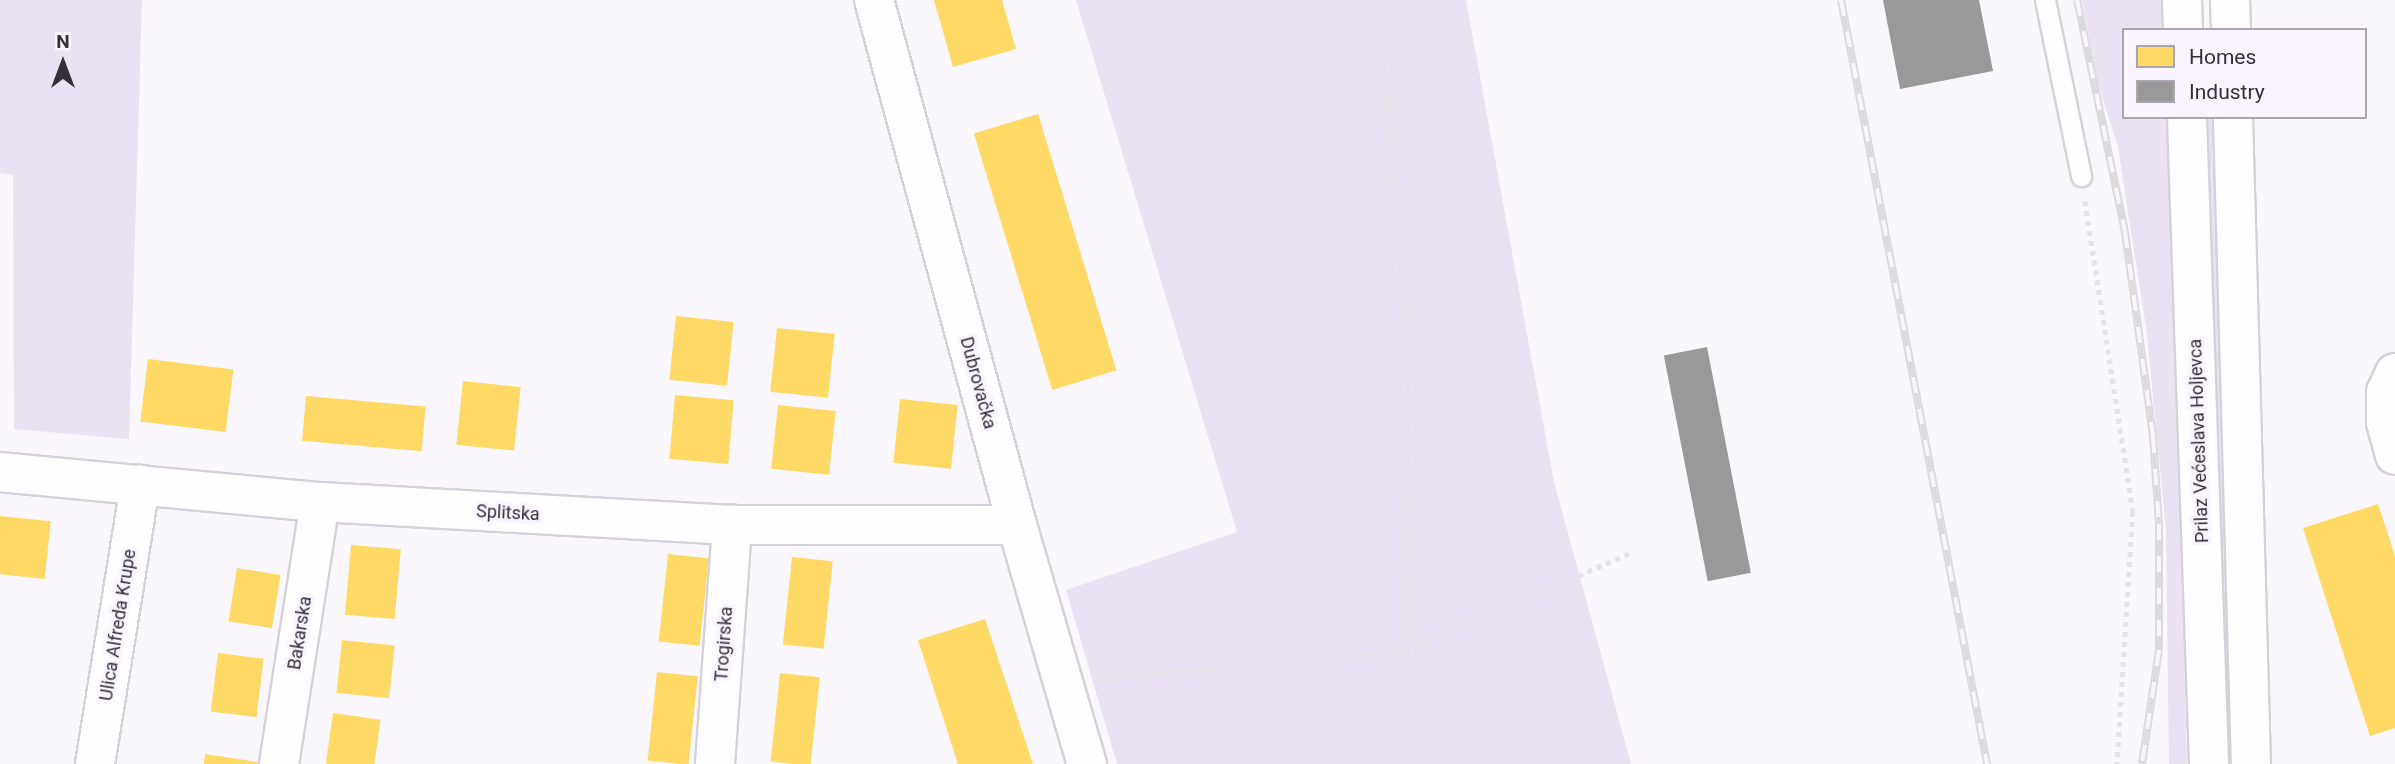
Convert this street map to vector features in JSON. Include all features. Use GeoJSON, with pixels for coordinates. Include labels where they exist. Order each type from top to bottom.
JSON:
{"type":"FeatureCollection","features":[{"type":"Feature","properties":{"kind":"main road","name":"Dubrovačka"},"geometry":{"type":"LineString","coordinates":[[874,0],[1017,525],[1087,764]]}},
{"type":"Feature","properties":{"kind":"main road"},"geometry":{"type":"LineString","coordinates":[[2182,0],[2183,28]]}},
{"type":"Feature","properties":{"kind":"main road"},"geometry":{"type":"LineString","coordinates":[[2230,0],[2231,28]]}},
{"type":"Feature","properties":{"kind":"main road","name":"Prilaz Većeslava Holjevca"},"geometry":{"type":"LineString","coordinates":[[2187,119],[2209,764]]}},
{"type":"Feature","properties":{"kind":"main road"},"geometry":{"type":"LineString","coordinates":[[2233,119],[2251,764]]}},
{"type":"Feature","properties":{"kind":"main road"},"geometry":{"type":"LineString","coordinates":[[2395,373],[2386,392],[2386,422],[2395,455]]}},
{"type":"Feature","properties":{"kind":"main road","name":"Splitska"},"geometry":{"type":"LineString","coordinates":[[0,472],[320,502],[732,525],[1017,525]]}},
{"type":"Feature","properties":{"kind":"main road","name":"Ulica Alfreda Krupe"},"geometry":{"type":"LineString","coordinates":[[95,764],[141,485]]}},
{"type":"Feature","properties":{"kind":"main road","name":"Bakarska"},"geometry":{"type":"LineString","coordinates":[[279,764],[320,502]]}},
{"type":"Feature","properties":{"kind":"main road","name":"Trogirska"},"geometry":{"type":"LineString","coordinates":[[715,764],[732,525]]}},
{"type":"Feature","properties":{"kind":"lane"},"geometry":{"type":"LineString","coordinates":[[2045,0],[2081,176]]}},
{"type":"Feature","properties":{"kind":"path"},"geometry":{"type":"LineString","coordinates":[[1377,0],[1408,350],[1404,651]]}},
{"type":"Feature","properties":{"kind":"path"},"geometry":{"type":"LineString","coordinates":[[2081,176],[2133,512],[2118,764]]}},
{"type":"Feature","properties":{"kind":"path"},"geometry":{"type":"LineString","coordinates":[[1062,681],[1404,651],[1633,552]]}},
{"type":"Feature","properties":{"kind":"shaded area"},"geometry":{"type":"Polygon","coordinates":[[[0,0],[142,0],[129,439],[14,429],[13,175],[0,173],[0,0]]]}},
{"type":"Feature","properties":{"kind":"shaded area"},"geometry":{"type":"Polygon","coordinates":[[[1076,0],[1466,0],[1554,482],[1631,764],[1117,764],[1066,590],[1237,532],[1076,0]]]}},
{"type":"Feature","properties":{"kind":"shaded area"},"geometry":{"type":"Polygon","coordinates":[[[2082,0],[2165,0],[2166,28],[2122,28],[2122,119],[2171,119],[2187,764],[2169,764],[2166,530],[2147,334],[2118,147],[2098,84],[2082,0]]]}},
{"type":"Feature","properties":{"kind":"shaded area"},"geometry":{"type":"Polygon","coordinates":[[[2208,119],[2215,119],[2231,764],[2225,764],[2208,119]]]}},
{"type":"Feature","properties":{"kind":"building: Homes"},"geometry":{"type":"Polygon","coordinates":[[[934,0],[1002,0],[1016,49],[953,67],[934,0]]]}},
{"type":"Feature","properties":{"kind":"building: Homes"},"geometry":{"type":"Polygon","coordinates":[[[1038,114],[1116,370],[1052,390],[974,134],[1038,114]]]}},
{"type":"Feature","properties":{"kind":"building: Homes"},"geometry":{"type":"Polygon","coordinates":[[[676,316],[734,322],[727,386],[669,380],[676,316]]]}},
{"type":"Feature","properties":{"kind":"building: Homes"},"geometry":{"type":"Polygon","coordinates":[[[777,328],[835,334],[828,398],[770,392],[777,328]]]}},
{"type":"Feature","properties":{"kind":"building: Homes"},"geometry":{"type":"Polygon","coordinates":[[[148,359],[233,369],[226,432],[140,422],[148,359]]]}},
{"type":"Feature","properties":{"kind":"building: Homes"},"geometry":{"type":"Polygon","coordinates":[[[463,381],[521,387],[514,451],[456,445],[463,381]]]}},
{"type":"Feature","properties":{"kind":"building: Homes"},"geometry":{"type":"Polygon","coordinates":[[[675,395],[734,400],[728,464],[669,459],[675,395]]]}},
{"type":"Feature","properties":{"kind":"building: Homes"},"geometry":{"type":"Polygon","coordinates":[[[306,396],[426,406],[422,451],[302,441],[306,396]]]}},
{"type":"Feature","properties":{"kind":"building: Homes"},"geometry":{"type":"Polygon","coordinates":[[[900,399],[958,405],[951,469],[893,463],[900,399]]]}},
{"type":"Feature","properties":{"kind":"building: Homes"},"geometry":{"type":"Polygon","coordinates":[[[778,405],[836,411],[829,475],[771,469],[778,405]]]}},
{"type":"Feature","properties":{"kind":"building: Homes"},"geometry":{"type":"Polygon","coordinates":[[[2378,504],[2395,556],[2395,728],[2370,736],[2303,528],[2378,504]]]}},
{"type":"Feature","properties":{"kind":"building: Homes"},"geometry":{"type":"Polygon","coordinates":[[[0,516],[51,521],[45,579],[0,574],[0,516]]]}},
{"type":"Feature","properties":{"kind":"building: Homes"},"geometry":{"type":"Polygon","coordinates":[[[351,545],[401,549],[395,619],[345,615],[351,545]]]}},
{"type":"Feature","properties":{"kind":"building: Homes"},"geometry":{"type":"Polygon","coordinates":[[[668,554],[709,558],[700,646],[659,642],[668,554]]]}},
{"type":"Feature","properties":{"kind":"building: Homes"},"geometry":{"type":"Polygon","coordinates":[[[792,557],[833,561],[824,649],[783,645],[792,557]]]}},
{"type":"Feature","properties":{"kind":"building: Homes"},"geometry":{"type":"Polygon","coordinates":[[[237,568],[280,575],[272,628],[229,621],[237,568]]]}},
{"type":"Feature","properties":{"kind":"building: Homes"},"geometry":{"type":"Polygon","coordinates":[[[985,619],[1033,764],[958,764],[918,640],[985,619]]]}},
{"type":"Feature","properties":{"kind":"building: Homes"},"geometry":{"type":"Polygon","coordinates":[[[342,640],[395,646],[389,698],[336,693],[342,640]]]}},
{"type":"Feature","properties":{"kind":"building: Homes"},"geometry":{"type":"Polygon","coordinates":[[[218,653],[264,659],[256,717],[211,712],[218,653]]]}},
{"type":"Feature","properties":{"kind":"building: Homes"},"geometry":{"type":"Polygon","coordinates":[[[657,672],[698,676],[689,764],[648,761],[657,672]]]}},
{"type":"Feature","properties":{"kind":"building: Homes"},"geometry":{"type":"Polygon","coordinates":[[[780,673],[820,677],[811,764],[771,762],[780,673]]]}},
{"type":"Feature","properties":{"kind":"building: Homes"},"geometry":{"type":"Polygon","coordinates":[[[333,713],[381,720],[374,764],[326,764],[333,713]]]}},
{"type":"Feature","properties":{"kind":"building: Homes"},"geometry":{"type":"Polygon","coordinates":[[[205,754],[258,762],[258,764],[204,764],[205,754]]]}},
{"type":"Feature","properties":{"kind":"building: Industry"},"geometry":{"type":"Polygon","coordinates":[[[1883,0],[1979,0],[1993,71],[1900,89],[1883,0]]]}},
{"type":"Feature","properties":{"kind":"building: Industry"},"geometry":{"type":"Polygon","coordinates":[[[1707,347],[1751,573],[1708,581],[1664,355],[1707,347]]]}},
{"type":"Feature","properties":{"kind":"railway"},"geometry":{"type":"LineString","coordinates":[[1841,0],[1987,764]]}},
{"type":"Feature","properties":{"kind":"railway"},"geometry":{"type":"LineString","coordinates":[[2077,0],[2125,232],[2153,437],[2159,524],[2159,650],[2142,764]]}}]}
